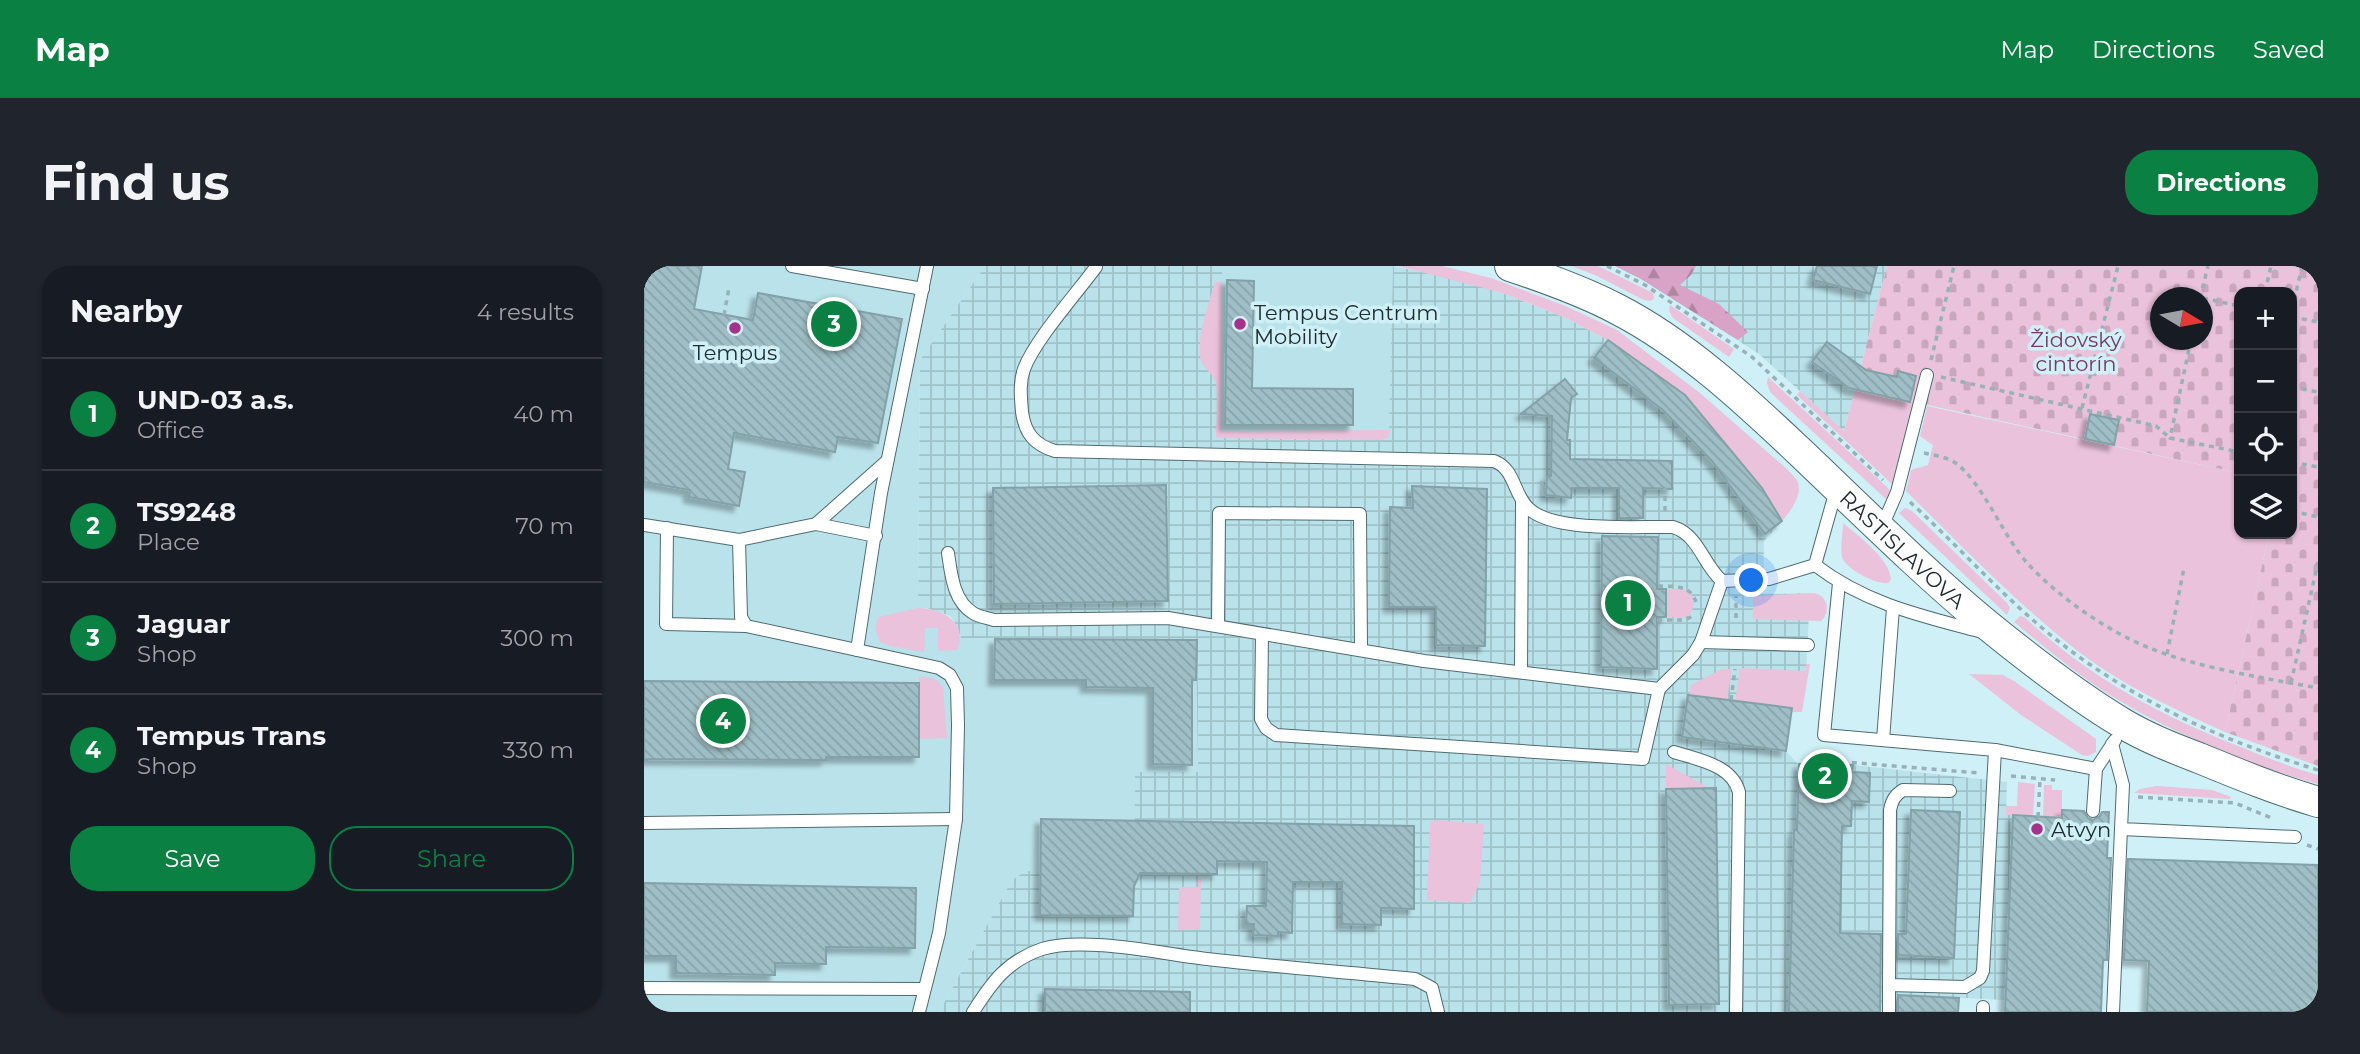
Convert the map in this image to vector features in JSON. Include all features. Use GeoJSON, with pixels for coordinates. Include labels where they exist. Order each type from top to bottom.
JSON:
{"type":"FeatureCollection","features":[{"type":"Feature","properties":{"kind":"street","name":"RASTISLAVOVA"},"geometry":{"type":"LineString","coordinates":[[1510,266],[1559,282],[1619,309],[1684,351],[1741,396],[1881,529],[2003,638],[2078,694],[2118,734],[2154,740],[2283,792],[2318,802]]}},
{"type":"Feature","properties":{"kind":"lane"},"geometry":{"type":"LineString","coordinates":[[792,266],[923,289]]}},
{"type":"Feature","properties":{"kind":"lane"},"geometry":{"type":"LineString","coordinates":[[856,650],[887,461],[927,266]]}},
{"type":"Feature","properties":{"kind":"lane"},"geometry":{"type":"LineString","coordinates":[[1096,267],[1035,349],[1024,370],[1021,392],[1023,417],[1029,433],[1040,446],[1055,450],[1494,461],[1507,468],[1522,502],[1542,518],[1573,525],[1673,527],[1682,530],[1691,537],[1712,571],[1722,581],[1769,579],[1815,565]]}},
{"type":"Feature","properties":{"kind":"lane"},"geometry":{"type":"LineString","coordinates":[[1881,529],[1897,492],[1927,375]]}},
{"type":"Feature","properties":{"kind":"lane"},"geometry":{"type":"LineString","coordinates":[[816,524],[887,461]]}},
{"type":"Feature","properties":{"kind":"lane"},"geometry":{"type":"LineString","coordinates":[[1815,565],[1837,487]]}},
{"type":"Feature","properties":{"kind":"lane"},"geometry":{"type":"LineString","coordinates":[[1521,673],[1522,502]]}},
{"type":"Feature","properties":{"kind":"lane"},"geometry":{"type":"LineString","coordinates":[[1218,626],[1219,513],[1360,514],[1361,650]]}},
{"type":"Feature","properties":{"kind":"lane"},"geometry":{"type":"LineString","coordinates":[[644,524],[739,540],[816,524],[876,536]]}},
{"type":"Feature","properties":{"kind":"lane"},"geometry":{"type":"LineString","coordinates":[[667,528],[666,624],[747,626],[939,668],[954,681],[957,688],[958,725],[956,819],[939,933],[919,1012]]}},
{"type":"Feature","properties":{"kind":"lane"},"geometry":{"type":"LineString","coordinates":[[739,540],[741,617],[747,626]]}},
{"type":"Feature","properties":{"kind":"lane"},"geometry":{"type":"LineString","coordinates":[[948,553],[953,584],[961,600],[972,613],[994,620],[1168,618],[1424,661],[1660,690]]}},
{"type":"Feature","properties":{"kind":"lane"},"geometry":{"type":"LineString","coordinates":[[1815,565],[1839,583],[1893,608],[2003,638]]}},
{"type":"Feature","properties":{"kind":"lane"},"geometry":{"type":"LineString","coordinates":[[1262,634],[1261,719],[1266,728],[1276,735],[1643,759],[1660,690],[1701,642],[1722,581]]}},
{"type":"Feature","properties":{"kind":"lane"},"geometry":{"type":"LineString","coordinates":[[1839,583],[1824,735],[1995,750],[2096,769]]}},
{"type":"Feature","properties":{"kind":"lane"},"geometry":{"type":"LineString","coordinates":[[1883,740],[1893,608]]}},
{"type":"Feature","properties":{"kind":"lane"},"geometry":{"type":"LineString","coordinates":[[1701,642],[1808,645]]}},
{"type":"Feature","properties":{"kind":"lane"},"geometry":{"type":"LineString","coordinates":[[2093,811],[2096,769],[2118,734]]}},
{"type":"Feature","properties":{"kind":"lane"},"geometry":{"type":"LineString","coordinates":[[2113,1012],[2123,785],[2118,734]]}},
{"type":"Feature","properties":{"kind":"lane"},"geometry":{"type":"LineString","coordinates":[[1889,985],[1965,988],[1979,978],[1983,971],[1995,750]]}},
{"type":"Feature","properties":{"kind":"lane"},"geometry":{"type":"LineString","coordinates":[[1674,752],[1729,773],[1737,782],[1740,792],[1736,1012]]}},
{"type":"Feature","properties":{"kind":"lane"},"geometry":{"type":"LineString","coordinates":[[1889,1012],[1892,801],[1903,790],[1950,791]]}},
{"type":"Feature","properties":{"kind":"lane"},"geometry":{"type":"LineString","coordinates":[[644,823],[956,819]]}},
{"type":"Feature","properties":{"kind":"lane"},"geometry":{"type":"LineString","coordinates":[[2121,829],[2295,837]]}},
{"type":"Feature","properties":{"kind":"lane"},"geometry":{"type":"LineString","coordinates":[[972,1012],[993,980],[1014,963],[1044,949],[1085,944],[1415,979],[1432,988],[1438,1012]]}},
{"type":"Feature","properties":{"kind":"lane"},"geometry":{"type":"LineString","coordinates":[[644,988],[924,989]]}},
{"type":"Feature","properties":{"kind":"path"},"geometry":{"type":"LineString","coordinates":[[1607,266],[1645,285],[1752,357],[1912,503],[2042,628],[2099,671],[2140,698],[2185,719],[2280,758],[2318,770]]}},
{"type":"Feature","properties":{"kind":"path"},"geometry":{"type":"LineString","coordinates":[[1954,266],[1927,375],[2156,426],[2170,438],[2234,451]]}},
{"type":"Feature","properties":{"kind":"path"},"geometry":{"type":"LineString","coordinates":[[2082,408],[2118,266]]}},
{"type":"Feature","properties":{"kind":"path"},"geometry":{"type":"LineString","coordinates":[[2203,287],[2208,266]]}},
{"type":"Feature","properties":{"kind":"path"},"geometry":{"type":"LineString","coordinates":[[2266,287],[2271,266]]}},
{"type":"Feature","properties":{"kind":"path"},"geometry":{"type":"LineString","coordinates":[[2297,288],[2302,266]]}},
{"type":"Feature","properties":{"kind":"path"},"geometry":{"type":"LineString","coordinates":[[724,315],[729,288]]}},
{"type":"Feature","properties":{"kind":"path"},"geometry":{"type":"LineString","coordinates":[[2213,301],[2234,305]]}},
{"type":"Feature","properties":{"kind":"path"},"geometry":{"type":"LineString","coordinates":[[2297,318],[2318,322]]}},
{"type":"Feature","properties":{"kind":"path"},"geometry":{"type":"LineString","coordinates":[[2170,438],[2189,350]]}},
{"type":"Feature","properties":{"kind":"path"},"geometry":{"type":"LineString","coordinates":[[2297,388],[2318,392]]}},
{"type":"Feature","properties":{"kind":"path"},"geometry":{"type":"LineString","coordinates":[[1909,448],[1953,461],[1967,472],[2028,565],[2091,617],[2130,639],[2167,654],[2318,688]]}},
{"type":"Feature","properties":{"kind":"path"},"geometry":{"type":"LineString","coordinates":[[2297,463],[2318,467]]}},
{"type":"Feature","properties":{"kind":"path"},"geometry":{"type":"LineString","coordinates":[[1542,476],[1542,496]]}},
{"type":"Feature","properties":{"kind":"path"},"geometry":{"type":"LineString","coordinates":[[1665,488],[1665,514]]}},
{"type":"Feature","properties":{"kind":"path"},"geometry":{"type":"LineString","coordinates":[[2297,512],[2318,517]]}},
{"type":"Feature","properties":{"kind":"path"},"geometry":{"type":"LineString","coordinates":[[2291,683],[2318,562]]}},
{"type":"Feature","properties":{"kind":"path"},"geometry":{"type":"LineString","coordinates":[[2167,654],[2184,568]]}},
{"type":"Feature","properties":{"kind":"path"},"geometry":{"type":"LineString","coordinates":[[1657,620],[1688,619],[1693,615],[1697,603],[1695,597],[1684,588],[1658,586]]}},
{"type":"Feature","properties":{"kind":"path"},"geometry":{"type":"LineString","coordinates":[[1736,594],[1736,618]]}},
{"type":"Feature","properties":{"kind":"path"},"geometry":{"type":"LineString","coordinates":[[1731,700],[1735,669]]}},
{"type":"Feature","properties":{"kind":"path"},"geometry":{"type":"LineString","coordinates":[[1824,735],[1821,760],[2094,783]]}},
{"type":"Feature","properties":{"kind":"path"},"geometry":{"type":"LineString","coordinates":[[2038,817],[2040,779]]}},
{"type":"Feature","properties":{"kind":"path"},"geometry":{"type":"LineString","coordinates":[[2123,785],[2134,797],[2235,803],[2291,825],[2296,841],[2318,849]]}},
{"type":"Feature","properties":{"kind":"shaded area"},"geometry":{"type":"Polygon","coordinates":[[[644,266],[985,266],[920,360],[918,608],[961,638],[1197,640],[1198,773],[1134,873],[1026,871],[1012,880],[939,1012],[644,1012],[644,266]]]}},
{"type":"Feature","properties":{"kind":"shaded area"},"geometry":{"type":"Polygon","coordinates":[[[985,266],[1222,266],[1222,431],[1389,430],[1393,266],[1452,278],[1503,293],[1566,318],[1608,340],[1684,395],[1762,488],[1782,521],[1764,541],[1763,594],[1810,593],[1806,675],[1792,708],[1786,751],[1798,764],[1853,765],[2007,782],[2006,815],[2013,815],[2005,1000],[1904,995],[1902,1012],[939,1012],[1012,880],[1026,871],[1134,873],[1135,772],[1198,772],[1196,640],[961,638],[950,616],[927,608],[918,608],[920,360],[985,266]]]}},
{"type":"Feature","properties":{"kind":"shaded area"},"geometry":{"type":"Polygon","coordinates":[[[1222,266],[1393,266],[1390,430],[1222,431],[1222,266]]]}},
{"type":"Feature","properties":{"kind":"shaded area"},"geometry":{"type":"Polygon","coordinates":[[[1615,266],[1887,266],[1844,431],[1759,354],[1641,279],[1615,266]]]}},
{"type":"Feature","properties":{"kind":"green space"},"geometry":{"type":"Polygon","coordinates":[[[1398,266],[1442,266],[1491,278],[1563,305],[1617,330],[1700,393],[1787,469],[1796,479],[1799,488],[1792,508],[1782,521],[1762,488],[1685,395],[1608,340],[1566,318],[1503,293],[1398,266]]]}},
{"type":"Feature","properties":{"kind":"green space"},"geometry":{"type":"Polygon","coordinates":[[[1571,266],[1598,266],[1653,293],[1654,299],[1644,300],[1571,266]]]}},
{"type":"Feature","properties":{"kind":"green space"},"geometry":{"type":"Polygon","coordinates":[[[1615,266],[1696,266],[1680,285],[1719,304],[1748,332],[1738,340],[1641,279],[1615,266]]]}},
{"type":"Feature","properties":{"kind":"green space","name":"Židovský cintorín"},"geometry":{"type":"Polygon","coordinates":[[[1887,266],[2318,266],[2318,766],[2225,732],[2268,539],[2297,539],[2297,287],[2234,287],[2234,472],[1855,389],[1887,266]]]}},
{"type":"Feature","properties":{"kind":"green space"},"geometry":{"type":"Polygon","coordinates":[[[1215,282],[1222,282],[1222,431],[1390,430],[1388,438],[1216,438],[1216,384],[1200,356],[1204,319],[1215,282]]]}},
{"type":"Feature","properties":{"kind":"green space"},"geometry":{"type":"Polygon","coordinates":[[[1670,305],[1734,349],[1729,357],[1673,318],[1669,311],[1670,305]]]}},
{"type":"Feature","properties":{"kind":"green space"},"geometry":{"type":"Polygon","coordinates":[[[1768,377],[1888,488],[1888,501],[1770,392],[1768,377]]]}},
{"type":"Feature","properties":{"kind":"green space"},"geometry":{"type":"Polygon","coordinates":[[[1855,389],[1917,403],[1893,485],[1797,395],[1800,391],[1844,431],[1855,389]]]}},
{"type":"Feature","properties":{"kind":"green space"},"geometry":{"type":"Polygon","coordinates":[[[1927,406],[2234,472],[2234,539],[2268,539],[2225,732],[2168,706],[2096,664],[2056,634],[1969,553],[1906,491],[1911,470],[1928,465],[1933,445],[1920,436],[1927,406]]]}},
{"type":"Feature","properties":{"kind":"green space"},"geometry":{"type":"Polygon","coordinates":[[[1905,508],[1912,511],[2007,603],[2010,608],[2007,615],[1899,513],[1905,508]]]}},
{"type":"Feature","properties":{"kind":"green space"},"geometry":{"type":"Polygon","coordinates":[[[1843,523],[1880,556],[1889,572],[1891,580],[1888,583],[1862,575],[1844,562],[1841,548],[1843,523]]]}},
{"type":"Feature","properties":{"kind":"green space"},"geometry":{"type":"Polygon","coordinates":[[[1666,589],[1683,589],[1692,595],[1694,605],[1690,615],[1682,618],[1666,617],[1666,589]]]}},
{"type":"Feature","properties":{"kind":"green space"},"geometry":{"type":"Polygon","coordinates":[[[1814,593],[1822,597],[1827,609],[1821,621],[1753,619],[1753,596],[1814,593]]]}},
{"type":"Feature","properties":{"kind":"green space"},"geometry":{"type":"Polygon","coordinates":[[[918,608],[936,611],[951,619],[959,632],[957,650],[938,651],[938,628],[925,628],[924,652],[880,642],[875,628],[878,617],[918,608]]]}},
{"type":"Feature","properties":{"kind":"green space"},"geometry":{"type":"Polygon","coordinates":[[[2020,616],[2072,657],[2148,705],[2233,744],[2318,775],[2318,784],[2233,756],[2124,703],[2077,672],[2014,622],[2020,616]]]}},
{"type":"Feature","properties":{"kind":"green space"},"geometry":{"type":"Polygon","coordinates":[[[1806,664],[1810,664],[1802,712],[1792,712],[1792,708],[1735,701],[1740,668],[1806,671],[1806,664]]]}},
{"type":"Feature","properties":{"kind":"green space"},"geometry":{"type":"Polygon","coordinates":[[[1722,669],[1732,669],[1727,700],[1689,695],[1691,685],[1722,669]]]}},
{"type":"Feature","properties":{"kind":"green space"},"geometry":{"type":"Polygon","coordinates":[[[1969,674],[2003,675],[2014,681],[2096,739],[2096,752],[2088,756],[2082,755],[2021,715],[1969,674]]]}},
{"type":"Feature","properties":{"kind":"green space"},"geometry":{"type":"Polygon","coordinates":[[[919,676],[935,679],[943,687],[947,738],[919,739],[919,676]]]}},
{"type":"Feature","properties":{"kind":"green space"},"geometry":{"type":"Polygon","coordinates":[[[1666,764],[1709,788],[1666,789],[1666,764]]]}},
{"type":"Feature","properties":{"kind":"green space"},"geometry":{"type":"Polygon","coordinates":[[[2018,782],[2035,784],[2033,816],[2006,815],[2006,806],[2017,806],[2018,782]]]}},
{"type":"Feature","properties":{"kind":"green space"},"geometry":{"type":"Polygon","coordinates":[[[2044,785],[2052,785],[2052,790],[2062,790],[2062,818],[2043,817],[2044,785]]]}},
{"type":"Feature","properties":{"kind":"green space"},"geometry":{"type":"Polygon","coordinates":[[[2157,786],[2212,790],[2231,797],[2134,793],[2157,786]]]}},
{"type":"Feature","properties":{"kind":"green space"},"geometry":{"type":"Polygon","coordinates":[[[1437,820],[1484,824],[1480,882],[1470,903],[1427,900],[1430,822],[1437,820]]]}},
{"type":"Feature","properties":{"kind":"green space"},"geometry":{"type":"Polygon","coordinates":[[[1198,878],[1201,878],[1200,930],[1178,930],[1179,887],[1198,887],[1198,878]]]}},
{"type":"Feature","properties":{"kind":"building"},"geometry":{"type":"Polygon","coordinates":[[[644,266],[702,266],[694,309],[753,320],[758,293],[902,319],[878,443],[838,437],[835,452],[734,433],[728,469],[745,472],[739,506],[689,497],[690,490],[644,482],[644,266]]]}},
{"type":"Feature","properties":{"kind":"building"},"geometry":{"type":"Polygon","coordinates":[[[1817,266],[1877,266],[1870,294],[1813,280],[1817,266]]]}},
{"type":"Feature","properties":{"kind":"building","name":"Tempus Centrum Mobility"},"geometry":{"type":"Polygon","coordinates":[[[1227,280],[1254,281],[1252,388],[1353,389],[1353,425],[1225,425],[1227,280]]]}},
{"type":"Feature","properties":{"kind":"building"},"geometry":{"type":"Polygon","coordinates":[[[1608,340],[1685,395],[1762,488],[1782,521],[1765,534],[1712,461],[1663,410],[1594,358],[1608,340]]]}},
{"type":"Feature","properties":{"kind":"building"},"geometry":{"type":"Polygon","coordinates":[[[1827,342],[1866,370],[1897,377],[1898,371],[1916,376],[1910,402],[1849,388],[1812,362],[1827,342]]]}},
{"type":"Feature","properties":{"kind":"building"},"geometry":{"type":"Polygon","coordinates":[[[1565,379],[1577,394],[1571,398],[1567,440],[1570,440],[1570,459],[1672,461],[1672,489],[1643,488],[1643,518],[1619,518],[1619,488],[1572,488],[1571,498],[1546,495],[1547,476],[1551,476],[1552,416],[1521,414],[1565,379]]]}},
{"type":"Feature","properties":{"kind":"building"},"geometry":{"type":"Polygon","coordinates":[[[2090,414],[2119,420],[2114,445],[2085,439],[2090,414]]]}},
{"type":"Feature","properties":{"kind":"building"},"geometry":{"type":"Polygon","coordinates":[[[1166,485],[1168,601],[994,604],[993,488],[1166,485]]]}},
{"type":"Feature","properties":{"kind":"building"},"geometry":{"type":"Polygon","coordinates":[[[1412,486],[1487,489],[1485,646],[1436,645],[1436,607],[1389,607],[1390,507],[1413,508],[1412,486]]]}},
{"type":"Feature","properties":{"kind":"building"},"geometry":{"type":"Polygon","coordinates":[[[1602,536],[1658,537],[1657,589],[1666,589],[1666,617],[1657,617],[1657,669],[1601,667],[1602,536]]]}},
{"type":"Feature","properties":{"kind":"building"},"geometry":{"type":"Polygon","coordinates":[[[995,639],[1197,640],[1196,680],[1192,680],[1192,765],[1153,764],[1153,688],[1086,687],[1086,680],[994,680],[995,639]]]}},
{"type":"Feature","properties":{"kind":"building"},"geometry":{"type":"Polygon","coordinates":[[[644,681],[919,683],[919,757],[826,757],[826,760],[644,759],[644,681]]]}},
{"type":"Feature","properties":{"kind":"building"},"geometry":{"type":"Polygon","coordinates":[[[1688,695],[1792,708],[1786,751],[1682,737],[1688,695]]]}},
{"type":"Feature","properties":{"kind":"building"},"geometry":{"type":"Polygon","coordinates":[[[1799,764],[1853,765],[1852,772],[1870,773],[1869,802],[1852,801],[1851,826],[1842,826],[1840,933],[1881,934],[1880,1012],[1789,1012],[1794,830],[1797,830],[1799,764]]]}},
{"type":"Feature","properties":{"kind":"building"},"geometry":{"type":"Polygon","coordinates":[[[1716,788],[1719,1004],[1669,1005],[1666,789],[1716,788]]]}},
{"type":"Feature","properties":{"kind":"building"},"geometry":{"type":"Polygon","coordinates":[[[1911,810],[1960,812],[1954,958],[1898,955],[1898,934],[1906,934],[1911,810]]]}},
{"type":"Feature","properties":{"kind":"building"},"geometry":{"type":"Polygon","coordinates":[[[2062,810],[2084,811],[2088,818],[2093,820],[2102,812],[2109,812],[2107,858],[2111,858],[2107,960],[2103,960],[2101,1012],[2005,1012],[2013,815],[2062,818],[2062,810]]]}},
{"type":"Feature","properties":{"kind":"building"},"geometry":{"type":"Polygon","coordinates":[[[1041,819],[1414,826],[1414,909],[1381,908],[1381,925],[1342,924],[1342,882],[1293,882],[1292,933],[1278,932],[1278,936],[1253,935],[1254,924],[1246,924],[1247,906],[1266,906],[1267,862],[1217,861],[1217,874],[1140,873],[1134,886],[1133,916],[1040,915],[1041,819]]]}},
{"type":"Feature","properties":{"kind":"building"},"geometry":{"type":"Polygon","coordinates":[[[2128,859],[2318,865],[2318,1012],[2147,1012],[2149,961],[2124,960],[2128,859]]]}},
{"type":"Feature","properties":{"kind":"building"},"geometry":{"type":"Polygon","coordinates":[[[644,883],[916,888],[915,948],[826,947],[826,964],[775,963],[775,975],[676,973],[676,956],[644,956],[644,883]]]}},
{"type":"Feature","properties":{"kind":"building"},"geometry":{"type":"Polygon","coordinates":[[[1045,989],[1190,992],[1190,1012],[1045,1012],[1045,989]]]}},
{"type":"Feature","properties":{"kind":"building"},"geometry":{"type":"Polygon","coordinates":[[[1898,995],[1959,998],[1958,1012],[1898,1012],[1898,995]]]}},
{"type":"Feature","properties":{"kind":"place","name":"Jaguar"},"geometry":{"type":"Point","coordinates":[834,324]}},
{"type":"Feature","properties":{"kind":"place","name":"Tempus Centrum Mobility"},"geometry":{"type":"Point","coordinates":[1240,324]}},
{"type":"Feature","properties":{"kind":"place","name":"Tempus"},"geometry":{"type":"Point","coordinates":[735,328]}},
{"type":"Feature","properties":{"kind":"place","name":"UND-03 a.s."},"geometry":{"type":"Point","coordinates":[1628,603]}},
{"type":"Feature","properties":{"kind":"place","name":"Tempus Trans"},"geometry":{"type":"Point","coordinates":[723,721]}},
{"type":"Feature","properties":{"kind":"place","name":"TS9248"},"geometry":{"type":"Point","coordinates":[1825,776]}},
{"type":"Feature","properties":{"kind":"place","name":"Atvyn"},"geometry":{"type":"Point","coordinates":[2037,829]}}]}
